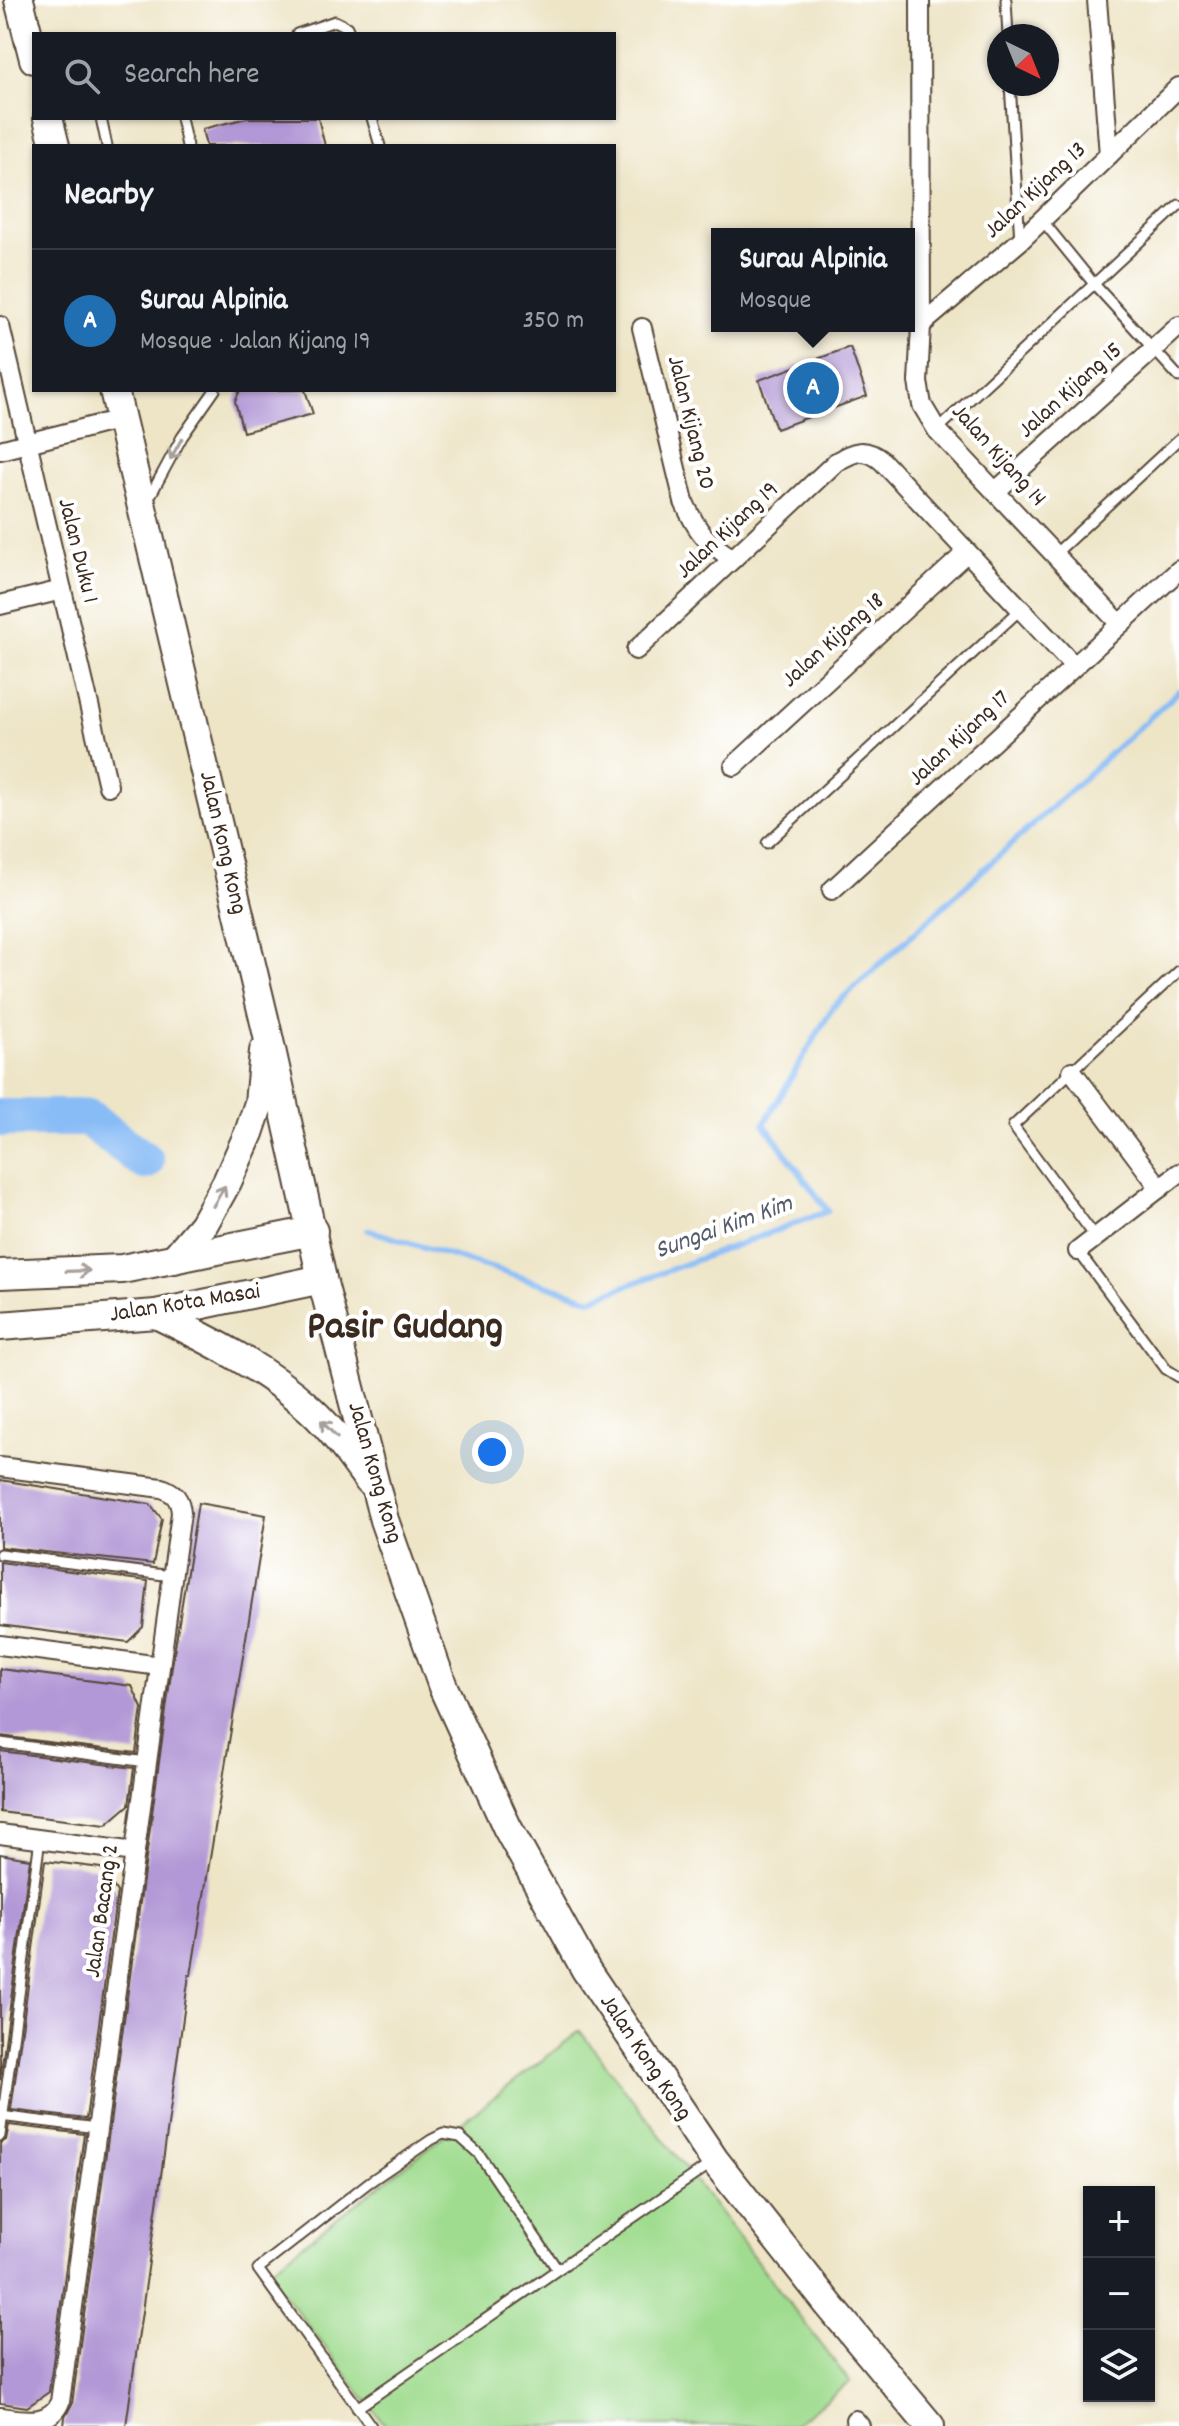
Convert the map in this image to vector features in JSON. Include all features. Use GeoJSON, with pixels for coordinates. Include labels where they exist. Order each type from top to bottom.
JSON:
{"type":"FeatureCollection","features":[{"type":"Feature","properties":{"kind":"main road"},"geometry":{"type":"LineString","coordinates":[[26,12],[32,47]]}},
{"type":"Feature","properties":{"kind":"main road"},"geometry":{"type":"LineString","coordinates":[[48,120],[54,144]]}},
{"type":"Feature","properties":{"kind":"main road","name":"Jalan Kong Kong"},"geometry":{"type":"LineString","coordinates":[[114,392],[266,1027],[322,1279],[384,1520],[443,1687],[507,1827],[586,1970],[715,2161],[930,2426]]}},
{"type":"Feature","properties":{"kind":"main road"},"geometry":{"type":"LineString","coordinates":[[174,1259],[203,1225],[249,1133],[259,1103],[266,1027]]}},
{"type":"Feature","properties":{"kind":"main road","name":"Jalan Kota Masai"},"geometry":{"type":"LineString","coordinates":[[0,1274],[122,1269],[313,1231]]}},
{"type":"Feature","properties":{"kind":"main road","name":"Jalan Kota Masai"},"geometry":{"type":"LineString","coordinates":[[0,1326],[156,1314],[322,1279]]}},
{"type":"Feature","properties":{"kind":"main road"},"geometry":{"type":"LineString","coordinates":[[156,1314],[202,1336],[281,1385],[311,1410],[338,1439],[377,1491]]}},
{"type":"Feature","properties":{"kind":"street","name":"Jalan Kijang 14"},"geometry":{"type":"LineString","coordinates":[[920,0],[921,325],[918,382],[922,405],[937,430],[1120,624]]}},
{"type":"Feature","properties":{"kind":"street"},"geometry":{"type":"LineString","coordinates":[[1097,0],[1109,155]]}},
{"type":"Feature","properties":{"kind":"street","name":"Jalan Kijang 13"},"geometry":{"type":"LineString","coordinates":[[921,325],[1020,241],[1179,87]]}},
{"type":"Feature","properties":{"kind":"street","name":"Jalan Duku 1"},"geometry":{"type":"LineString","coordinates":[[0,326],[108,786]]}},
{"type":"Feature","properties":{"kind":"street","name":"Jalan Kijang 15"},"geometry":{"type":"LineString","coordinates":[[996,491],[1179,326]]}},
{"type":"Feature","properties":{"kind":"street","name":"Jalan Kijang 20"},"geometry":{"type":"LineString","coordinates":[[642,328],[684,502],[707,542],[733,559]]}},
{"type":"Feature","properties":{"kind":"street"},"geometry":{"type":"LineString","coordinates":[[0,450],[121,419]]}},
{"type":"Feature","properties":{"kind":"street","name":"Jalan Kijang 19"},"geometry":{"type":"LineString","coordinates":[[636,650],[836,462],[855,452],[873,453],[882,461],[967,552]]}},
{"type":"Feature","properties":{"kind":"street"},"geometry":{"type":"LineString","coordinates":[[967,552],[1074,666]]}},
{"type":"Feature","properties":{"kind":"street","name":"Jalan Kijang 18"},"geometry":{"type":"LineString","coordinates":[[734,766],[967,552]]}},
{"type":"Feature","properties":{"kind":"street","name":"Jalan Kijang 17"},"geometry":{"type":"LineString","coordinates":[[832,890],[1179,570]]}},
{"type":"Feature","properties":{"kind":"street"},"geometry":{"type":"LineString","coordinates":[[0,605],[62,590]]}},
{"type":"Feature","properties":{"kind":"street"},"geometry":{"type":"LineString","coordinates":[[1072,1071],[1160,1188]]}},
{"type":"Feature","properties":{"kind":"street"},"geometry":{"type":"LineString","coordinates":[[1078,1251],[1179,1173]]}},
{"type":"Feature","properties":{"kind":"street","name":"Jalan Bacang 2"},"geometry":{"type":"LineString","coordinates":[[0,1467],[170,1491],[180,1504],[60,2402],[52,2417],[44,2421],[0,2417]]}},
{"type":"Feature","properties":{"kind":"street"},"geometry":{"type":"LineString","coordinates":[[0,1645],[160,1666]]}},
{"type":"Feature","properties":{"kind":"street"},"geometry":{"type":"LineString","coordinates":[[0,1834],[135,1852]]}},
{"type":"Feature","properties":{"kind":"lane"},"geometry":{"type":"LineString","coordinates":[[1006,0],[1007,24]]}},
{"type":"Feature","properties":{"kind":"lane"},"geometry":{"type":"LineString","coordinates":[[303,32],[335,21],[347,27],[349,32]]}},
{"type":"Feature","properties":{"kind":"lane"},"geometry":{"type":"LineString","coordinates":[[1011,96],[1020,241]]}},
{"type":"Feature","properties":{"kind":"lane"},"geometry":{"type":"LineString","coordinates":[[101,120],[107,144]]}},
{"type":"Feature","properties":{"kind":"lane"},"geometry":{"type":"LineString","coordinates":[[183,120],[187,144]]}},
{"type":"Feature","properties":{"kind":"lane"},"geometry":{"type":"LineString","coordinates":[[373,120],[379,144]]}},
{"type":"Feature","properties":{"kind":"lane"},"geometry":{"type":"LineString","coordinates":[[937,430],[1179,205]]}},
{"type":"Feature","properties":{"kind":"lane"},"geometry":{"type":"LineString","coordinates":[[1042,219],[1094,284],[1179,377]]}},
{"type":"Feature","properties":{"kind":"lane"},"geometry":{"type":"LineString","coordinates":[[143,511],[182,437],[214,392]]}},
{"type":"Feature","properties":{"kind":"lane"},"geometry":{"type":"LineString","coordinates":[[1055,554],[1179,439]]}},
{"type":"Feature","properties":{"kind":"lane"},"geometry":{"type":"LineString","coordinates":[[767,843],[1021,609]]}},
{"type":"Feature","properties":{"kind":"lane"},"geometry":{"type":"LineString","coordinates":[[1096,1238],[1013,1126],[1179,971]]}},
{"type":"Feature","properties":{"kind":"lane"},"geometry":{"type":"LineString","coordinates":[[1078,1251],[1166,1369],[1179,1377]]}},
{"type":"Feature","properties":{"kind":"lane"},"geometry":{"type":"LineString","coordinates":[[0,1554],[172,1576]]}},
{"type":"Feature","properties":{"kind":"lane"},"geometry":{"type":"LineString","coordinates":[[0,1743],[147,1762]]}},
{"type":"Feature","properties":{"kind":"lane"},"geometry":{"type":"LineString","coordinates":[[0,2136],[40,1839]]}},
{"type":"Feature","properties":{"kind":"lane"},"geometry":{"type":"LineString","coordinates":[[1,2116],[97,2128]]}},
{"type":"Feature","properties":{"kind":"lane"},"geometry":{"type":"LineString","coordinates":[[371,2426],[258,2269],[398,2162],[443,2134],[468,2142],[557,2269]]}},
{"type":"Feature","properties":{"kind":"lane"},"geometry":{"type":"LineString","coordinates":[[357,2408],[715,2161]]}},
{"type":"Feature","properties":{"kind":"green space"},"geometry":{"type":"Polygon","coordinates":[[[580,2031],[850,2382],[792,2426],[386,2426],[267,2272],[580,2031]]]}},
{"type":"Feature","properties":{"kind":"building"},"geometry":{"type":"Polygon","coordinates":[[[239,120],[318,120],[324,144],[206,144],[202,129],[239,120]]]}},
{"type":"Feature","properties":{"kind":"building"},"geometry":{"type":"Polygon","coordinates":[[[850,347],[867,396],[776,429],[759,380],[850,347]]]}},
{"type":"Feature","properties":{"kind":"building"},"geometry":{"type":"Polygon","coordinates":[[[239,392],[306,392],[313,414],[243,432],[235,401],[239,392]]]}},
{"type":"Feature","properties":{"kind":"building"},"geometry":{"type":"Polygon","coordinates":[[[0,1480],[150,1504],[162,1519],[153,1564],[0,1547],[0,1480]]]}},
{"type":"Feature","properties":{"kind":"building"},"geometry":{"type":"Polygon","coordinates":[[[198,1503],[266,1515],[189,1975],[126,2426],[64,2426],[72,2404],[172,1666],[198,1503]]]}},
{"type":"Feature","properties":{"kind":"building"},"geometry":{"type":"Polygon","coordinates":[[[0,1562],[148,1581],[143,1627],[128,1642],[0,1625],[0,1562]]]}},
{"type":"Feature","properties":{"kind":"building"},"geometry":{"type":"Polygon","coordinates":[[[0,1669],[132,1686],[142,1708],[136,1753],[0,1736],[0,1669]]]}},
{"type":"Feature","properties":{"kind":"building"},"geometry":{"type":"Polygon","coordinates":[[[0,1751],[134,1768],[129,1805],[106,1825],[0,1812],[0,1751]]]}},
{"type":"Feature","properties":{"kind":"building"},"geometry":{"type":"Polygon","coordinates":[[[0,1854],[30,1859],[0,2080],[0,1854]]]}},
{"type":"Feature","properties":{"kind":"building"},"geometry":{"type":"Polygon","coordinates":[[[45,1861],[101,1868],[117,1892],[86,2119],[11,2110],[45,1861]]]}},
{"type":"Feature","properties":{"kind":"building"},"geometry":{"type":"Polygon","coordinates":[[[9,2125],[84,2134],[49,2392],[27,2407],[0,2403],[0,2143],[6,2140],[9,2125]]]}},
{"type":"Feature","properties":{"kind":"waterway","name":"Sungai Kim Kim"},"geometry":{"type":"LineString","coordinates":[[368,1230],[591,1299],[828,1211],[764,1124],[833,1007],[1179,691]]}},
{"type":"Feature","properties":{"kind":"waterway"},"geometry":{"type":"LineString","coordinates":[[0,1118],[88,1118],[145,1161]]}},
{"type":"Feature","properties":{"kind":"place","name":"Surau Alpinia"},"geometry":{"type":"Point","coordinates":[813,388]}},
{"type":"Feature","properties":{"kind":"district","name":"Pasir Gudang"},"geometry":{"type":"Point","coordinates":[405,1329]}}]}
